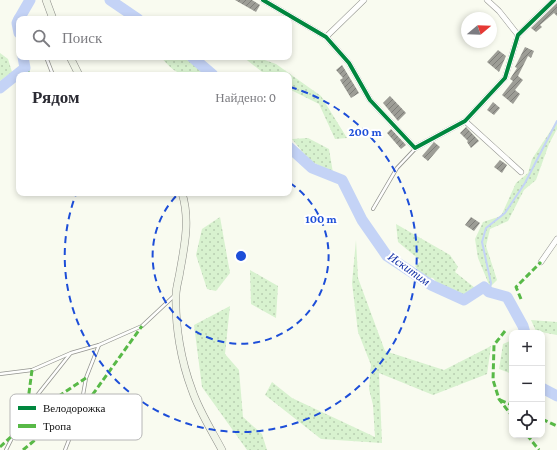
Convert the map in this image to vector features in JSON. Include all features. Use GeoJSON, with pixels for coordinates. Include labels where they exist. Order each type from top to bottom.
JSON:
{"type":"FeatureCollection","features":[{"type":"Feature","properties":{"kind":"main road"},"geometry":{"type":"LineString","coordinates":[[46,0],[52,16]]}},
{"type":"Feature","properties":{"kind":"main road"},"geometry":{"type":"LineString","coordinates":[[72,60],[78,72]]}},
{"type":"Feature","properties":{"kind":"main road"},"geometry":{"type":"LineString","coordinates":[[183,196],[186,208],[187,228],[176,294],[178,332],[184,365],[192,391],[201,412],[222,450]]}},
{"type":"Feature","properties":{"kind":"street"},"geometry":{"type":"LineString","coordinates":[[263,0],[290,16]]}},
{"type":"Feature","properties":{"kind":"street"},"geometry":{"type":"LineString","coordinates":[[326,37],[364,0]]}},
{"type":"Feature","properties":{"kind":"street"},"geometry":{"type":"LineString","coordinates":[[487,0],[499,11],[518,35]]}},
{"type":"Feature","properties":{"kind":"street"},"geometry":{"type":"LineString","coordinates":[[292,17],[326,37],[349,63],[370,100],[415,148],[465,121],[505,78],[518,35],[554,0]]}},
{"type":"Feature","properties":{"kind":"street"},"geometry":{"type":"LineString","coordinates":[[465,121],[521,172]]}},
{"type":"Feature","properties":{"kind":"street"},"geometry":{"type":"LineString","coordinates":[[541,262],[557,239]]}},
{"type":"Feature","properties":{"kind":"lane"},"geometry":{"type":"LineString","coordinates":[[47,60],[52,72]]}},
{"type":"Feature","properties":{"kind":"lane"},"geometry":{"type":"LineString","coordinates":[[373,209],[397,168],[415,148]]}},
{"type":"Feature","properties":{"kind":"lane"},"geometry":{"type":"LineString","coordinates":[[0,374],[32,370],[71,353],[99,345],[142,326],[176,294]]}},
{"type":"Feature","properties":{"kind":"lane"},"geometry":{"type":"LineString","coordinates":[[83,394],[86,378],[99,345]]}},
{"type":"Feature","properties":{"kind":"lane"},"geometry":{"type":"LineString","coordinates":[[38,394],[71,353]]}},
{"type":"Feature","properties":{"kind":"lane"},"geometry":{"type":"LineString","coordinates":[[6,450],[11,440]]}},
{"type":"Feature","properties":{"kind":"lane"},"geometry":{"type":"LineString","coordinates":[[65,450],[69,440]]}},
{"type":"Feature","properties":{"kind":"green space"},"geometry":{"type":"Polygon","coordinates":[[[0,53],[8,59],[12,72],[0,81],[0,53]]]}},
{"type":"Feature","properties":{"kind":"green space"},"geometry":{"type":"Polygon","coordinates":[[[164,60],[187,60],[203,72],[178,72],[164,60]]]}},
{"type":"Feature","properties":{"kind":"green space"},"geometry":{"type":"Polygon","coordinates":[[[247,60],[265,60],[276,64],[287,72],[262,72],[247,60]]]}},
{"type":"Feature","properties":{"kind":"green space"},"geometry":{"type":"Polygon","coordinates":[[[292,75],[321,96],[347,138],[335,139],[319,104],[292,90],[292,75]]]}},
{"type":"Feature","properties":{"kind":"green space"},"geometry":{"type":"Polygon","coordinates":[[[557,121],[557,129],[549,144],[536,180],[524,190],[508,221],[490,229],[486,246],[497,280],[490,287],[478,258],[475,239],[483,222],[501,216],[516,183],[528,173],[532,159],[557,121]]]}},
{"type":"Feature","properties":{"kind":"green space"},"geometry":{"type":"Polygon","coordinates":[[[308,138],[329,149],[333,173],[309,160],[292,139],[308,138]]]}},
{"type":"Feature","properties":{"kind":"green space"},"geometry":{"type":"Polygon","coordinates":[[[220,217],[230,273],[216,291],[207,289],[196,255],[202,229],[220,217]]]}},
{"type":"Feature","properties":{"kind":"green space"},"geometry":{"type":"Polygon","coordinates":[[[396,224],[450,255],[458,267],[455,272],[475,288],[463,295],[440,286],[433,278],[422,276],[415,266],[421,261],[398,242],[396,224]]]}},
{"type":"Feature","properties":{"kind":"green space"},"geometry":{"type":"Polygon","coordinates":[[[356,240],[358,278],[385,351],[444,370],[491,346],[487,374],[433,395],[379,373],[382,443],[321,439],[265,395],[272,382],[292,398],[375,437],[373,405],[369,389],[371,365],[358,332],[352,283],[356,240]]]}},
{"type":"Feature","properties":{"kind":"green space"},"geometry":{"type":"Polygon","coordinates":[[[250,270],[278,286],[276,318],[251,304],[250,270]]]}},
{"type":"Feature","properties":{"kind":"green space"},"geometry":{"type":"Polygon","coordinates":[[[230,306],[225,354],[239,370],[243,417],[262,434],[267,450],[247,450],[202,387],[194,325],[230,306]]]}},
{"type":"Feature","properties":{"kind":"green space"},"geometry":{"type":"Polygon","coordinates":[[[531,320],[557,322],[557,335],[545,333],[545,330],[536,330],[531,320]]]}},
{"type":"Feature","properties":{"kind":"green space"},"geometry":{"type":"Polygon","coordinates":[[[509,341],[509,373],[499,369],[503,344],[509,341]]]}},
{"type":"Feature","properties":{"kind":"building"},"geometry":{"type":"Polygon","coordinates":[[[235,0],[252,0],[260,5],[256,12],[235,0]]]}},
{"type":"Feature","properties":{"kind":"building"},"geometry":{"type":"Polygon","coordinates":[[[557,3],[557,16],[554,13],[540,25],[542,27],[536,32],[531,28],[557,3]]]}},
{"type":"Feature","properties":{"kind":"building"},"geometry":{"type":"Polygon","coordinates":[[[525,47],[534,51],[531,58],[528,56],[518,76],[523,80],[515,90],[520,94],[513,104],[502,95],[513,81],[510,79],[517,68],[515,67],[525,47]]]}},
{"type":"Feature","properties":{"kind":"building"},"geometry":{"type":"Polygon","coordinates":[[[498,50],[506,56],[499,72],[487,62],[498,50]]]}},
{"type":"Feature","properties":{"kind":"building"},"geometry":{"type":"Polygon","coordinates":[[[342,65],[359,93],[351,98],[340,80],[343,78],[336,70],[342,65]]]}},
{"type":"Feature","properties":{"kind":"building"},"geometry":{"type":"Polygon","coordinates":[[[390,96],[406,113],[398,121],[383,103],[390,96]]]}},
{"type":"Feature","properties":{"kind":"building"},"geometry":{"type":"Polygon","coordinates":[[[493,102],[500,108],[494,115],[487,110],[493,102]]]}},
{"type":"Feature","properties":{"kind":"building"},"geometry":{"type":"Polygon","coordinates":[[[466,127],[479,141],[471,148],[467,142],[468,141],[460,133],[466,127]]]}},
{"type":"Feature","properties":{"kind":"building"},"geometry":{"type":"Polygon","coordinates":[[[391,129],[406,145],[401,149],[387,133],[391,129]]]}},
{"type":"Feature","properties":{"kind":"building"},"geometry":{"type":"Polygon","coordinates":[[[434,142],[440,147],[428,161],[422,156],[434,142]]]}},
{"type":"Feature","properties":{"kind":"building"},"geometry":{"type":"Polygon","coordinates":[[[500,160],[507,165],[502,173],[494,167],[500,160]]]}},
{"type":"Feature","properties":{"kind":"building"},"geometry":{"type":"Polygon","coordinates":[[[471,217],[480,223],[474,231],[465,225],[471,217]]]}},
{"type":"Feature","properties":{"kind":"waterway","name":"Искитим"},"geometry":{"type":"LineString","coordinates":[[21,16],[30,0]]}},
{"type":"Feature","properties":{"kind":"waterway","name":"Искитим"},"geometry":{"type":"LineString","coordinates":[[110,0],[134,16]]}},
{"type":"Feature","properties":{"kind":"waterway","name":"Искитим"},"geometry":{"type":"LineString","coordinates":[[20,72],[25,68],[24,60]]}},
{"type":"Feature","properties":{"kind":"waterway","name":"Искитим"},"geometry":{"type":"LineString","coordinates":[[196,60],[210,72]]}},
{"type":"Feature","properties":{"kind":"waterway","name":"Искитим"},"geometry":{"type":"LineString","coordinates":[[0,88],[16,75]]}},
{"type":"Feature","properties":{"kind":"waterway"},"geometry":{"type":"LineString","coordinates":[[489,292],[491,283],[482,242],[486,228],[505,213],[525,183],[557,121]]}},
{"type":"Feature","properties":{"kind":"waterway","name":"Искитим"},"geometry":{"type":"LineString","coordinates":[[292,150],[312,168],[342,180],[362,220],[387,256],[431,285],[464,300],[484,287],[489,292],[507,297],[524,330]]}},
{"type":"Feature","properties":{"kind":"waterway","name":"Искитим"},"geometry":{"type":"LineString","coordinates":[[545,390],[557,396]]}},
{"type":"Feature","properties":{"kind":"marked path"},"geometry":{"type":"LineString","coordinates":[[521,299],[516,287],[541,262]]}},
{"type":"Feature","properties":{"kind":"marked path"},"geometry":{"type":"LineString","coordinates":[[93,394],[142,326]]}},
{"type":"Feature","properties":{"kind":"marked path"},"geometry":{"type":"LineString","coordinates":[[505,331],[494,345],[493,380],[499,399],[509,412]]}},
{"type":"Feature","properties":{"kind":"marked path"},"geometry":{"type":"LineString","coordinates":[[29,394],[32,370]]}},
{"type":"Feature","properties":{"kind":"marked path"},"geometry":{"type":"LineString","coordinates":[[62,394],[86,378]]}},
{"type":"Feature","properties":{"kind":"marked path"},"geometry":{"type":"LineString","coordinates":[[500,400],[509,404]]}},
{"type":"Feature","properties":{"kind":"marked path"},"geometry":{"type":"LineString","coordinates":[[545,420],[557,426]]}},
{"type":"Feature","properties":{"kind":"marked path"},"geometry":{"type":"LineString","coordinates":[[0,447],[10,438]]}},
{"type":"Feature","properties":{"kind":"marked path"},"geometry":{"type":"LineString","coordinates":[[529,438],[539,450]]}},
{"type":"Feature","properties":{"kind":"marked path"},"geometry":{"type":"LineString","coordinates":[[23,450],[35,440]]}},
{"type":"Feature","properties":{"kind":"cycle path"},"geometry":{"type":"LineString","coordinates":[[263,0],[290,16]]}},
{"type":"Feature","properties":{"kind":"cycle path"},"geometry":{"type":"LineString","coordinates":[[292,17],[326,37],[349,63],[370,100],[415,148],[465,121],[505,78],[518,35],[554,0]]}}]}
